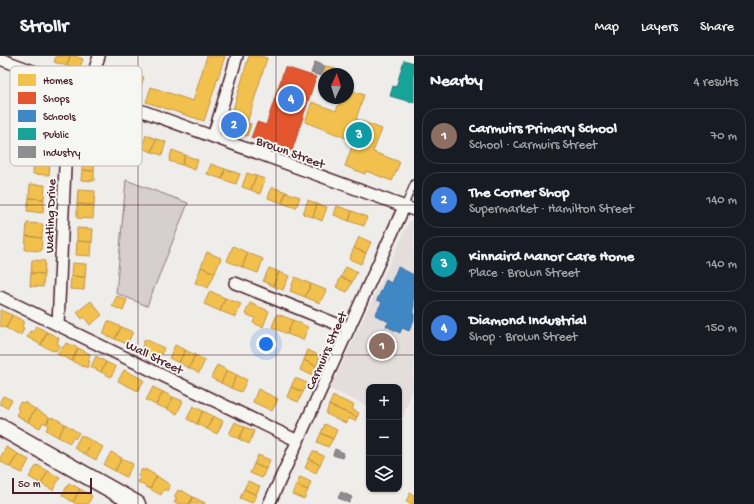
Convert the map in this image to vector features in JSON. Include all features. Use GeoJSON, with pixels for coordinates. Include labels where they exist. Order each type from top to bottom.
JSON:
{"type":"FeatureCollection","features":[{"type":"Feature","properties":{"kind":"street"},"geometry":{"type":"LineString","coordinates":[[96,66],[99,56]]}},
{"type":"Feature","properties":{"kind":"street"},"geometry":{"type":"LineString","coordinates":[[213,137],[237,56]]}},
{"type":"Feature","properties":{"kind":"street","name":"Brown Street"},"geometry":{"type":"LineString","coordinates":[[2,58],[23,66]]}},
{"type":"Feature","properties":{"kind":"street","name":"Brown Street"},"geometry":{"type":"LineString","coordinates":[[142,111],[409,209]]}},
{"type":"Feature","properties":{"kind":"street","name":"Watling Drive"},"geometry":{"type":"LineString","coordinates":[[58,325],[65,166]]}},
{"type":"Feature","properties":{"kind":"street","name":"Carmuirs Street"},"geometry":{"type":"LineString","coordinates":[[269,504],[349,329],[409,209]]}},
{"type":"Feature","properties":{"kind":"street"},"geometry":{"type":"LineString","coordinates":[[235,283],[349,329]]}},
{"type":"Feature","properties":{"kind":"street","name":"Wall Street"},"geometry":{"type":"LineString","coordinates":[[0,297],[298,441]]}},
{"type":"Feature","properties":{"kind":"street"},"geometry":{"type":"LineString","coordinates":[[0,427],[137,504]]}},
{"type":"Feature","properties":{"kind":"lane"},"geometry":{"type":"LineString","coordinates":[[409,209],[414,183]]}},
{"type":"Feature","properties":{"kind":"shaded area"},"geometry":{"type":"Polygon","coordinates":[[[126,180],[188,203],[147,306],[116,293],[126,180]]]}},
{"type":"Feature","properties":{"kind":"shaded area"},"geometry":{"type":"Polygon","coordinates":[[[410,220],[414,221],[414,387],[402,419],[402,384],[366,384],[366,406],[330,389],[410,220]]]}},
{"type":"Feature","properties":{"kind":"building: Homes"},"geometry":{"type":"Polygon","coordinates":[[[56,56],[70,56],[67,66],[54,62],[56,56]]]}},
{"type":"Feature","properties":{"kind":"building: Homes"},"geometry":{"type":"Polygon","coordinates":[[[70,56],[83,59],[80,66],[67,66],[70,56]]]}},
{"type":"Feature","properties":{"kind":"building: Homes"},"geometry":{"type":"Polygon","coordinates":[[[207,56],[225,56],[204,121],[146,102],[151,87],[193,101],[207,56]]]}},
{"type":"Feature","properties":{"kind":"building: Homes"},"geometry":{"type":"Polygon","coordinates":[[[249,56],[261,56],[267,58],[247,123],[251,124],[247,136],[227,130],[249,56]]]}},
{"type":"Feature","properties":{"kind":"building: Homes"},"geometry":{"type":"Polygon","coordinates":[[[354,91],[364,95],[356,119],[382,129],[373,152],[400,162],[392,181],[366,171],[365,174],[345,166],[354,141],[305,122],[312,102],[336,111],[339,104],[354,104],[354,91]]]}},
{"type":"Feature","properties":{"kind":"building: Homes"},"geometry":{"type":"Polygon","coordinates":[[[146,135],[156,139],[152,152],[142,148],[146,135]]]}},
{"type":"Feature","properties":{"kind":"building: Homes"},"geometry":{"type":"Polygon","coordinates":[[[156,139],[166,142],[162,155],[152,152],[156,139]]]}},
{"type":"Feature","properties":{"kind":"building: Homes"},"geometry":{"type":"Polygon","coordinates":[[[172,150],[185,155],[182,165],[169,161],[172,150]]]}},
{"type":"Feature","properties":{"kind":"building: Homes"},"geometry":{"type":"Polygon","coordinates":[[[185,155],[198,160],[195,170],[182,165],[185,155]]]}},
{"type":"Feature","properties":{"kind":"building: Homes"},"geometry":{"type":"Polygon","coordinates":[[[211,164],[225,169],[222,179],[207,174],[211,164]]]}},
{"type":"Feature","properties":{"kind":"building: Homes"},"geometry":{"type":"Polygon","coordinates":[[[34,166],[50,166],[49,175],[33,174],[34,166]]]}},
{"type":"Feature","properties":{"kind":"building: Homes"},"geometry":{"type":"Polygon","coordinates":[[[82,166],[94,166],[94,171],[82,170],[82,166]]]}},
{"type":"Feature","properties":{"kind":"building: Homes"},"geometry":{"type":"Polygon","coordinates":[[[225,169],[240,174],[236,184],[222,179],[225,169]]]}},
{"type":"Feature","properties":{"kind":"building: Homes"},"geometry":{"type":"Polygon","coordinates":[[[82,170],[94,171],[94,181],[81,180],[82,170]]]}},
{"type":"Feature","properties":{"kind":"building: Homes"},"geometry":{"type":"Polygon","coordinates":[[[247,173],[256,176],[251,190],[242,187],[247,173]]]}},
{"type":"Feature","properties":{"kind":"building: Homes"},"geometry":{"type":"Polygon","coordinates":[[[256,176],[265,179],[260,194],[251,190],[256,176]]]}},
{"type":"Feature","properties":{"kind":"building: Homes"},"geometry":{"type":"Polygon","coordinates":[[[30,184],[45,185],[44,199],[29,198],[30,184]]]}},
{"type":"Feature","properties":{"kind":"building: Homes"},"geometry":{"type":"Polygon","coordinates":[[[272,187],[286,192],[282,203],[268,198],[272,187]]]}},
{"type":"Feature","properties":{"kind":"building: Homes"},"geometry":{"type":"Polygon","coordinates":[[[78,190],[95,191],[94,205],[77,204],[78,190]]]}},
{"type":"Feature","properties":{"kind":"building: Homes"},"geometry":{"type":"Polygon","coordinates":[[[286,192],[300,197],[296,208],[282,203],[286,192]]]}},
{"type":"Feature","properties":{"kind":"building: Homes"},"geometry":{"type":"Polygon","coordinates":[[[29,198],[44,199],[43,213],[27,211],[29,198]]]}},
{"type":"Feature","properties":{"kind":"building: Homes"},"geometry":{"type":"Polygon","coordinates":[[[308,200],[317,204],[313,217],[303,214],[308,200]]]}},
{"type":"Feature","properties":{"kind":"building: Homes"},"geometry":{"type":"Polygon","coordinates":[[[77,204],[94,205],[93,219],[77,218],[77,204]]]}},
{"type":"Feature","properties":{"kind":"building: Homes"},"geometry":{"type":"Polygon","coordinates":[[[317,204],[327,207],[322,221],[313,217],[317,204]]]}},
{"type":"Feature","properties":{"kind":"building: Homes"},"geometry":{"type":"Polygon","coordinates":[[[337,206],[352,211],[349,221],[334,215],[337,206]]]}},
{"type":"Feature","properties":{"kind":"building: Homes"},"geometry":{"type":"Polygon","coordinates":[[[352,211],[367,217],[364,226],[349,221],[352,211]]]}},
{"type":"Feature","properties":{"kind":"building: Homes"},"geometry":{"type":"Polygon","coordinates":[[[27,223],[43,224],[42,238],[26,236],[27,223]]]}},
{"type":"Feature","properties":{"kind":"building: Homes"},"geometry":{"type":"Polygon","coordinates":[[[77,228],[93,229],[92,242],[77,241],[77,228]]]}},
{"type":"Feature","properties":{"kind":"building: Homes"},"geometry":{"type":"Polygon","coordinates":[[[26,236],[42,238],[41,251],[25,250],[26,236]]]}},
{"type":"Feature","properties":{"kind":"building: Homes"},"geometry":{"type":"Polygon","coordinates":[[[359,237],[371,242],[366,253],[354,248],[359,237]]]}},
{"type":"Feature","properties":{"kind":"building: Homes"},"geometry":{"type":"Polygon","coordinates":[[[77,241],[92,242],[91,256],[76,255],[77,241]]]}},
{"type":"Feature","properties":{"kind":"building: Homes"},"geometry":{"type":"Polygon","coordinates":[[[233,246],[248,253],[242,267],[227,261],[233,246]]]}},
{"type":"Feature","properties":{"kind":"building: Homes"},"geometry":{"type":"Polygon","coordinates":[[[354,248],[366,253],[361,264],[349,259],[354,248]]]}},
{"type":"Feature","properties":{"kind":"building: Homes"},"geometry":{"type":"Polygon","coordinates":[[[207,252],[221,258],[215,273],[201,267],[207,252]]]}},
{"type":"Feature","properties":{"kind":"building: Homes"},"geometry":{"type":"Polygon","coordinates":[[[248,253],[263,259],[258,273],[242,267],[248,253]]]}},
{"type":"Feature","properties":{"kind":"building: Homes"},"geometry":{"type":"Polygon","coordinates":[[[32,260],[45,261],[44,274],[31,273],[32,260]]]}},
{"type":"Feature","properties":{"kind":"building: Homes"},"geometry":{"type":"Polygon","coordinates":[[[72,263],[86,264],[85,277],[71,276],[72,263]]]}},
{"type":"Feature","properties":{"kind":"building: Homes"},"geometry":{"type":"Polygon","coordinates":[[[201,267],[215,273],[208,288],[195,283],[201,267]]]}},
{"type":"Feature","properties":{"kind":"building: Homes"},"geometry":{"type":"Polygon","coordinates":[[[346,267],[357,272],[352,282],[341,277],[346,267]]]}},
{"type":"Feature","properties":{"kind":"building: Homes"},"geometry":{"type":"Polygon","coordinates":[[[269,268],[279,272],[273,286],[263,281],[269,268]]]}},
{"type":"Feature","properties":{"kind":"building: Homes"},"geometry":{"type":"Polygon","coordinates":[[[279,272],[289,276],[283,290],[273,286],[279,272]]]}},
{"type":"Feature","properties":{"kind":"building: Homes"},"geometry":{"type":"Polygon","coordinates":[[[31,273],[44,274],[43,287],[30,286],[31,273]]]}},
{"type":"Feature","properties":{"kind":"building: Homes"},"geometry":{"type":"Polygon","coordinates":[[[71,276],[85,277],[84,290],[70,289],[71,276]]]}},
{"type":"Feature","properties":{"kind":"building: Homes"},"geometry":{"type":"Polygon","coordinates":[[[295,277],[311,284],[305,297],[290,291],[295,277]]]}},
{"type":"Feature","properties":{"kind":"building: Homes"},"geometry":{"type":"Polygon","coordinates":[[[341,277],[352,282],[347,292],[336,287],[341,277]]]}},
{"type":"Feature","properties":{"kind":"building: Homes"},"geometry":{"type":"Polygon","coordinates":[[[311,284],[326,290],[320,303],[305,297],[311,284]]]}},
{"type":"Feature","properties":{"kind":"building: Homes"},"geometry":{"type":"Polygon","coordinates":[[[210,291],[225,298],[220,311],[204,304],[210,291]]]}},
{"type":"Feature","properties":{"kind":"building: Homes"},"geometry":{"type":"Polygon","coordinates":[[[117,296],[127,300],[123,311],[112,306],[117,296]]]}},
{"type":"Feature","properties":{"kind":"building: Homes"},"geometry":{"type":"Polygon","coordinates":[[[225,298],[241,304],[236,317],[220,311],[225,298]]]}},
{"type":"Feature","properties":{"kind":"building: Homes"},"geometry":{"type":"Polygon","coordinates":[[[91,301],[102,315],[90,325],[84,317],[82,319],[77,312],[91,301]]]}},
{"type":"Feature","properties":{"kind":"building: Homes"},"geometry":{"type":"Polygon","coordinates":[[[250,303],[269,311],[263,327],[253,323],[255,318],[245,314],[250,303]]]}},
{"type":"Feature","properties":{"kind":"building: Homes"},"geometry":{"type":"Polygon","coordinates":[[[0,310],[12,315],[6,328],[0,326],[0,310]]]}},
{"type":"Feature","properties":{"kind":"building: Homes"},"geometry":{"type":"Polygon","coordinates":[[[277,314],[293,320],[287,334],[272,327],[277,314]]]}},
{"type":"Feature","properties":{"kind":"building: Homes"},"geometry":{"type":"Polygon","coordinates":[[[12,315],[24,321],[22,327],[24,328],[21,335],[18,333],[18,335],[6,328],[12,315]]]}},
{"type":"Feature","properties":{"kind":"building: Homes"},"geometry":{"type":"Polygon","coordinates":[[[293,320],[308,327],[303,340],[287,334],[293,320]]]}},
{"type":"Feature","properties":{"kind":"building: Homes"},"geometry":{"type":"Polygon","coordinates":[[[108,321],[121,327],[115,339],[103,334],[108,321]]]}},
{"type":"Feature","properties":{"kind":"building: Homes"},"geometry":{"type":"Polygon","coordinates":[[[36,326],[47,332],[41,345],[27,337],[30,331],[33,332],[36,326]]]}},
{"type":"Feature","properties":{"kind":"building: Homes"},"geometry":{"type":"Polygon","coordinates":[[[121,327],[133,332],[127,344],[115,339],[121,327]]]}},
{"type":"Feature","properties":{"kind":"building: Homes"},"geometry":{"type":"Polygon","coordinates":[[[47,332],[59,338],[57,344],[60,345],[56,351],[41,345],[47,332]]]}},
{"type":"Feature","properties":{"kind":"building: Homes"},"geometry":{"type":"Polygon","coordinates":[[[145,339],[164,348],[159,360],[140,352],[145,339]]]}},
{"type":"Feature","properties":{"kind":"building: Homes"},"geometry":{"type":"Polygon","coordinates":[[[66,343],[78,348],[72,361],[57,354],[61,347],[63,348],[66,343]]]}},
{"type":"Feature","properties":{"kind":"building: Homes"},"geometry":{"type":"Polygon","coordinates":[[[175,345],[185,350],[179,363],[169,358],[175,345]]]}},
{"type":"Feature","properties":{"kind":"building: Homes"},"geometry":{"type":"Polygon","coordinates":[[[78,348],[90,354],[88,360],[90,361],[87,368],[72,361],[78,348]]]}},
{"type":"Feature","properties":{"kind":"building: Homes"},"geometry":{"type":"Polygon","coordinates":[[[185,350],[195,355],[189,368],[179,363],[185,350]]]}},
{"type":"Feature","properties":{"kind":"building: Homes"},"geometry":{"type":"Polygon","coordinates":[[[308,350],[320,356],[316,366],[304,360],[308,350]]]}},
{"type":"Feature","properties":{"kind":"building: Homes"},"geometry":{"type":"Polygon","coordinates":[[[195,355],[205,360],[199,373],[189,368],[195,355]]]}},
{"type":"Feature","properties":{"kind":"building: Homes"},"geometry":{"type":"Polygon","coordinates":[[[96,356],[106,362],[101,372],[91,367],[96,356]]]}},
{"type":"Feature","properties":{"kind":"building: Homes"},"geometry":{"type":"Polygon","coordinates":[[[304,360],[316,366],[312,375],[300,370],[304,360]]]}},
{"type":"Feature","properties":{"kind":"building: Homes"},"geometry":{"type":"Polygon","coordinates":[[[106,362],[116,367],[111,377],[101,372],[106,362]]]}},
{"type":"Feature","properties":{"kind":"building: Homes"},"geometry":{"type":"Polygon","coordinates":[[[217,365],[227,370],[221,383],[211,378],[217,365]]]}},
{"type":"Feature","properties":{"kind":"building: Homes"},"geometry":{"type":"Polygon","coordinates":[[[124,370],[144,380],[138,391],[118,381],[124,370]]]}},
{"type":"Feature","properties":{"kind":"building: Homes"},"geometry":{"type":"Polygon","coordinates":[[[227,370],[237,375],[231,388],[221,383],[227,370]]]}},
{"type":"Feature","properties":{"kind":"building: Homes"},"geometry":{"type":"Polygon","coordinates":[[[237,375],[247,380],[241,392],[231,388],[237,375]]]}},
{"type":"Feature","properties":{"kind":"building: Homes"},"geometry":{"type":"Polygon","coordinates":[[[295,378],[307,383],[303,392],[291,387],[295,378]]]}},
{"type":"Feature","properties":{"kind":"building: Homes"},"geometry":{"type":"Polygon","coordinates":[[[153,387],[163,392],[156,405],[146,400],[153,387]]]}},
{"type":"Feature","properties":{"kind":"building: Homes"},"geometry":{"type":"Polygon","coordinates":[[[291,387],[303,392],[298,402],[287,397],[291,387]]]}},
{"type":"Feature","properties":{"kind":"building: Homes"},"geometry":{"type":"Polygon","coordinates":[[[258,389],[278,399],[272,411],[253,402],[258,389]]]}},
{"type":"Feature","properties":{"kind":"building: Homes"},"geometry":{"type":"Polygon","coordinates":[[[163,392],[173,397],[167,409],[156,405],[163,392]]]}},
{"type":"Feature","properties":{"kind":"building: Homes"},"geometry":{"type":"Polygon","coordinates":[[[3,396],[12,400],[7,408],[0,404],[3,396]]]}},
{"type":"Feature","properties":{"kind":"building: Homes"},"geometry":{"type":"Polygon","coordinates":[[[333,396],[354,405],[352,409],[359,413],[357,417],[329,405],[333,396]]]}},
{"type":"Feature","properties":{"kind":"building: Homes"},"geometry":{"type":"Polygon","coordinates":[[[173,397],[183,401],[177,414],[167,409],[173,397]]]}},
{"type":"Feature","properties":{"kind":"building: Homes"},"geometry":{"type":"Polygon","coordinates":[[[20,402],[24,402],[35,409],[28,422],[16,415],[19,410],[17,408],[20,402]]]}},
{"type":"Feature","properties":{"kind":"building: Homes"},"geometry":{"type":"Polygon","coordinates":[[[329,405],[357,417],[355,421],[348,418],[346,423],[326,414],[329,405]]]}},
{"type":"Feature","properties":{"kind":"building: Homes"},"geometry":{"type":"Polygon","coordinates":[[[193,406],[203,411],[197,424],[187,419],[193,406]]]}},
{"type":"Feature","properties":{"kind":"building: Homes"},"geometry":{"type":"Polygon","coordinates":[[[35,409],[49,417],[46,424],[43,422],[40,428],[28,422],[35,409]]]}},
{"type":"Feature","properties":{"kind":"building: Homes"},"geometry":{"type":"Polygon","coordinates":[[[203,411],[213,416],[207,429],[197,424],[203,411]]]}},
{"type":"Feature","properties":{"kind":"building: Homes"},"geometry":{"type":"Polygon","coordinates":[[[213,416],[223,421],[217,434],[207,429],[213,416]]]}},
{"type":"Feature","properties":{"kind":"building: Homes"},"geometry":{"type":"Polygon","coordinates":[[[50,417],[53,419],[53,417],[65,424],[58,437],[46,430],[49,425],[47,424],[50,417]]]}},
{"type":"Feature","properties":{"kind":"building: Homes"},"geometry":{"type":"Polygon","coordinates":[[[235,422],[245,427],[239,439],[229,434],[235,422]]]}},
{"type":"Feature","properties":{"kind":"building: Homes"},"geometry":{"type":"Polygon","coordinates":[[[65,424],[79,433],[75,439],[73,437],[70,443],[58,437],[65,424]]]}},
{"type":"Feature","properties":{"kind":"building: Homes"},"geometry":{"type":"Polygon","coordinates":[[[325,424],[337,430],[333,439],[321,433],[325,424]]]}},
{"type":"Feature","properties":{"kind":"building: Homes"},"geometry":{"type":"Polygon","coordinates":[[[245,427],[254,431],[249,444],[239,439],[245,427]]]}},
{"type":"Feature","properties":{"kind":"building: Homes"},"geometry":{"type":"Polygon","coordinates":[[[321,433],[333,439],[328,447],[317,442],[321,433]]]}},
{"type":"Feature","properties":{"kind":"building: Homes"},"geometry":{"type":"Polygon","coordinates":[[[81,435],[92,441],[85,454],[74,448],[81,435]]]}},
{"type":"Feature","properties":{"kind":"building: Homes"},"geometry":{"type":"Polygon","coordinates":[[[92,441],[103,447],[96,460],[85,454],[92,441]]]}},
{"type":"Feature","properties":{"kind":"building: Homes"},"geometry":{"type":"Polygon","coordinates":[[[6,447],[18,454],[10,467],[0,461],[6,447]]]}},
{"type":"Feature","properties":{"kind":"building: Homes"},"geometry":{"type":"Polygon","coordinates":[[[313,451],[324,456],[320,465],[309,459],[313,451]]]}},
{"type":"Feature","properties":{"kind":"building: Homes"},"geometry":{"type":"Polygon","coordinates":[[[111,452],[122,458],[115,471],[104,465],[111,452]]]}},
{"type":"Feature","properties":{"kind":"building: Homes"},"geometry":{"type":"Polygon","coordinates":[[[18,454],[29,460],[22,473],[10,467],[18,454]]]}},
{"type":"Feature","properties":{"kind":"building: Homes"},"geometry":{"type":"Polygon","coordinates":[[[258,455],[270,460],[266,469],[254,464],[258,455]]]}},
{"type":"Feature","properties":{"kind":"building: Homes"},"geometry":{"type":"Polygon","coordinates":[[[122,458],[133,464],[126,477],[115,471],[122,458]]]}},
{"type":"Feature","properties":{"kind":"building: Homes"},"geometry":{"type":"Polygon","coordinates":[[[309,459],[320,465],[316,473],[305,468],[309,459]]]}},
{"type":"Feature","properties":{"kind":"building: Homes"},"geometry":{"type":"Polygon","coordinates":[[[254,464],[266,469],[262,478],[250,473],[254,464]]]}},
{"type":"Feature","properties":{"kind":"building: Homes"},"geometry":{"type":"Polygon","coordinates":[[[37,465],[48,471],[41,484],[29,477],[37,465]]]}},
{"type":"Feature","properties":{"kind":"building: Homes"},"geometry":{"type":"Polygon","coordinates":[[[142,469],[144,471],[145,469],[157,476],[150,489],[138,482],[141,477],[138,476],[142,469]]]}},
{"type":"Feature","properties":{"kind":"building: Homes"},"geometry":{"type":"Polygon","coordinates":[[[48,471],[60,478],[53,490],[41,484],[48,471]]]}},
{"type":"Feature","properties":{"kind":"building: Homes"},"geometry":{"type":"Polygon","coordinates":[[[157,476],[170,485],[167,491],[164,489],[161,495],[150,489],[157,476]]]}},
{"type":"Feature","properties":{"kind":"building: Homes"},"geometry":{"type":"Polygon","coordinates":[[[300,477],[311,482],[308,490],[296,485],[300,477]]]}},
{"type":"Feature","properties":{"kind":"building: Homes"},"geometry":{"type":"Polygon","coordinates":[[[248,481],[260,486],[256,495],[244,489],[248,481]]]}},
{"type":"Feature","properties":{"kind":"building: Homes"},"geometry":{"type":"Polygon","coordinates":[[[69,483],[80,489],[73,502],[62,495],[69,483]]]}},
{"type":"Feature","properties":{"kind":"building: Homes"},"geometry":{"type":"Polygon","coordinates":[[[296,485],[308,490],[304,499],[292,494],[296,485]]]}},
{"type":"Feature","properties":{"kind":"building: Homes"},"geometry":{"type":"Polygon","coordinates":[[[80,489],[92,496],[88,504],[77,504],[73,502],[80,489]]]}},
{"type":"Feature","properties":{"kind":"building: Homes"},"geometry":{"type":"Polygon","coordinates":[[[244,489],[256,495],[252,503],[240,498],[244,489]]]}},
{"type":"Feature","properties":{"kind":"building: Homes"},"geometry":{"type":"Polygon","coordinates":[[[178,490],[181,492],[181,490],[193,497],[189,504],[174,503],[177,498],[174,497],[178,490]]]}},
{"type":"Feature","properties":{"kind":"building: Homes"},"geometry":{"type":"Polygon","coordinates":[[[410,493],[414,495],[414,504],[406,502],[410,493]]]}},
{"type":"Feature","properties":{"kind":"building: Homes"},"geometry":{"type":"Polygon","coordinates":[[[193,497],[205,503],[189,504],[193,497]]]}},
{"type":"Feature","properties":{"kind":"building: Shops"},"geometry":{"type":"Polygon","coordinates":[[[285,67],[316,77],[292,151],[251,138],[257,122],[266,125],[285,67]]]}},
{"type":"Feature","properties":{"kind":"building: Schools"},"geometry":{"type":"Polygon","coordinates":[[[398,267],[414,275],[414,320],[409,331],[402,328],[400,333],[386,326],[389,322],[375,315],[382,302],[377,300],[386,280],[391,283],[398,267]]]}},
{"type":"Feature","properties":{"kind":"building: Public"},"geometry":{"type":"Polygon","coordinates":[[[404,60],[414,63],[414,103],[390,96],[393,86],[396,87],[404,60]]]}},
{"type":"Feature","properties":{"kind":"building: Industry"},"geometry":{"type":"Polygon","coordinates":[[[315,62],[325,66],[324,68],[318,68],[318,75],[311,73],[315,62]]]}},
{"type":"Feature","properties":{"kind":"building: Industry"},"geometry":{"type":"Polygon","coordinates":[[[335,449],[344,453],[342,458],[333,455],[335,449]]]}},
{"type":"Feature","properties":{"kind":"building: Industry"},"geometry":{"type":"Polygon","coordinates":[[[341,492],[352,497],[349,503],[338,498],[341,492]]]}},
{"type":"Feature","properties":{"kind":"place","name":"Diamond Industrial"},"geometry":{"type":"Point","coordinates":[291,99]}},
{"type":"Feature","properties":{"kind":"place","name":"The Corner Shop"},"geometry":{"type":"Point","coordinates":[234,125]}},
{"type":"Feature","properties":{"kind":"place","name":"Kinnaird Manor Care Home"},"geometry":{"type":"Point","coordinates":[359,135]}},
{"type":"Feature","properties":{"kind":"place","name":"Carmuirs Primary School"},"geometry":{"type":"Point","coordinates":[382,346]}}]}
